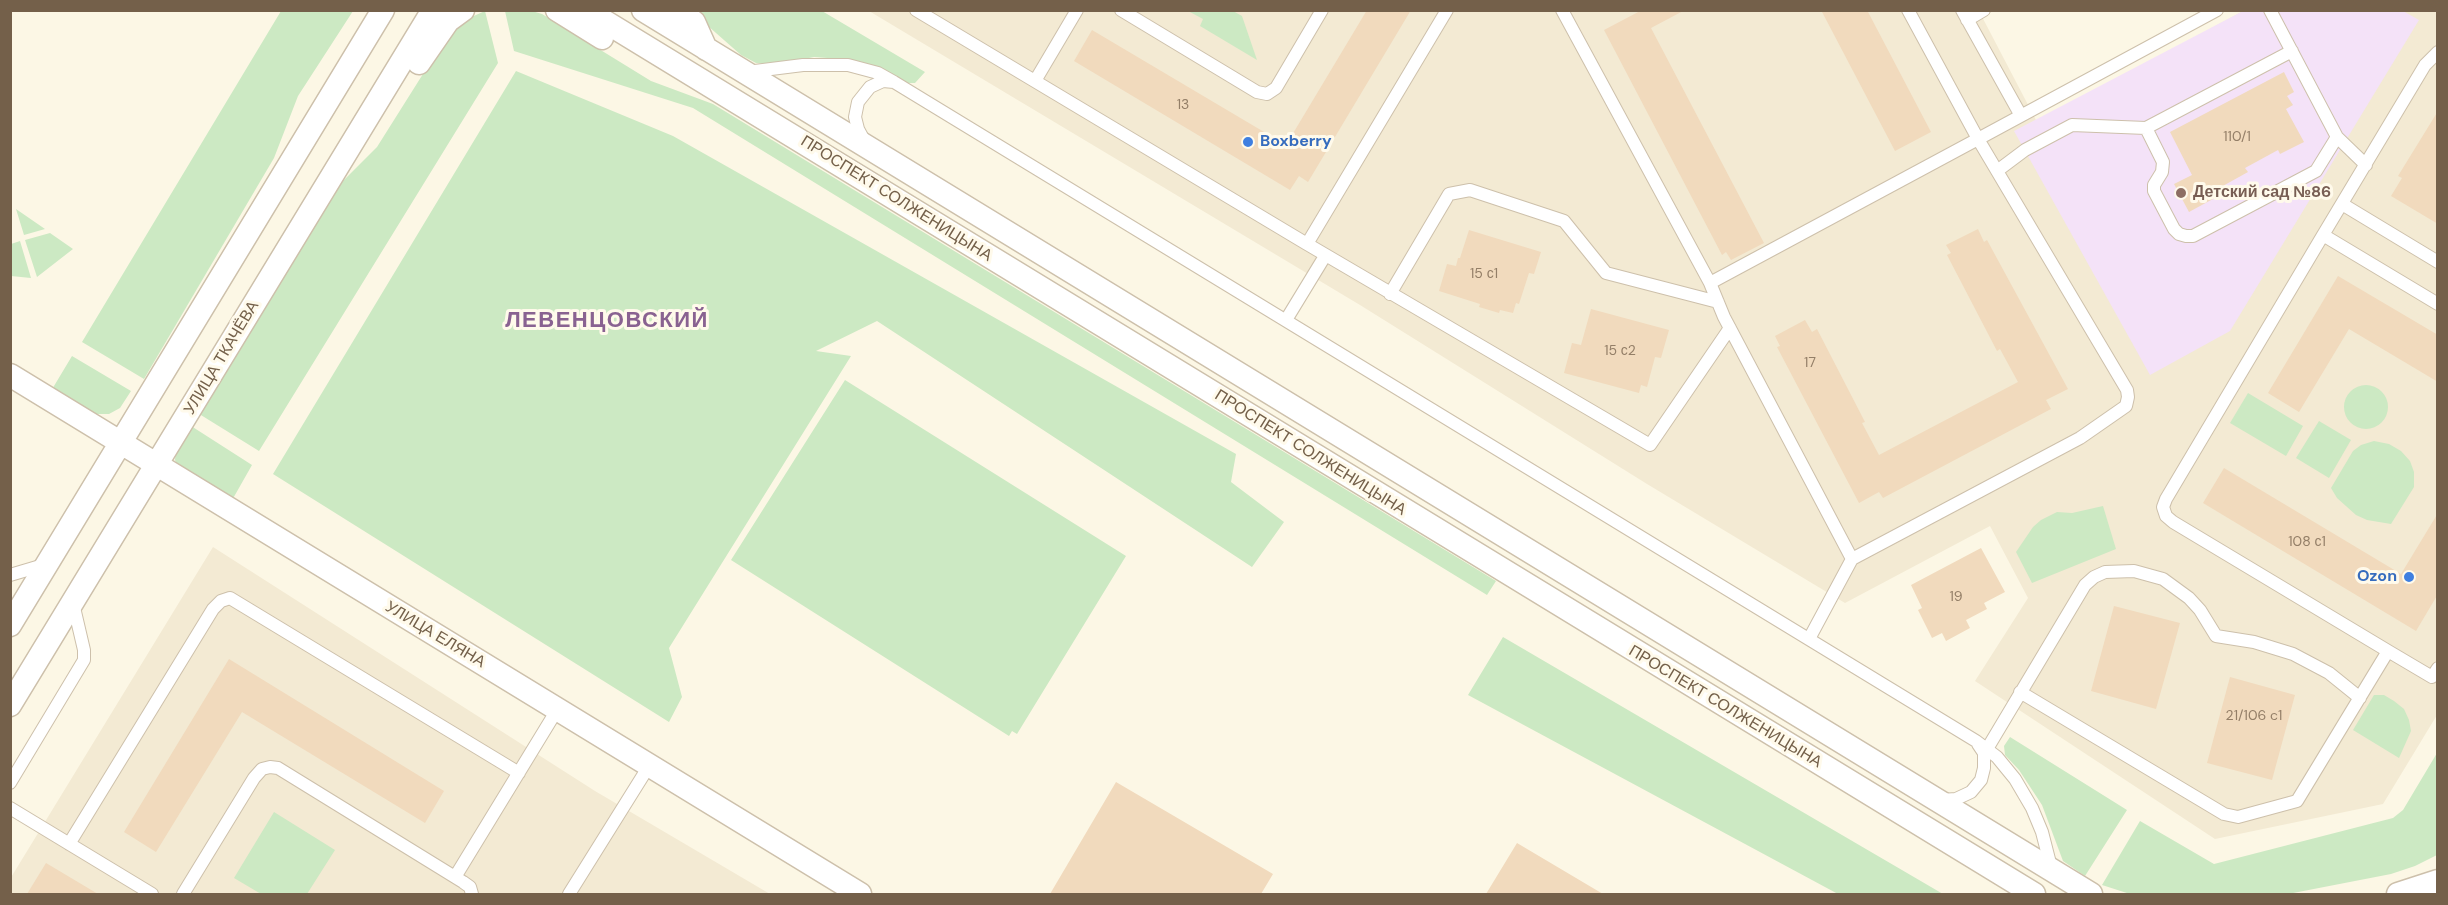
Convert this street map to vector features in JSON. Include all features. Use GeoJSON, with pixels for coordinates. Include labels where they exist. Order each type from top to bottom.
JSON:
{"type":"FeatureCollection","features":[{"type":"Feature","properties":{"kind":"street"},"geometry":{"type":"LineString","coordinates":[[316,123],[315,96],[366,10]]}},
{"type":"Feature","properties":{"kind":"street"},"geometry":{"type":"LineString","coordinates":[[10,625],[383,10]]}},
{"type":"Feature","properties":{"kind":"street","name":"УЛИЦА ТКАЧЁВА"},"geometry":{"type":"LineString","coordinates":[[10,705],[433,10]]}},
{"type":"Feature","properties":{"kind":"street"},"geometry":{"type":"LineString","coordinates":[[349,147],[374,135],[434,39],[448,21],[463,10]]}},
{"type":"Feature","properties":{"kind":"street"},"geometry":{"type":"LineString","coordinates":[[556,10],[662,74],[689,72]]}},
{"type":"Feature","properties":{"kind":"street","name":"ПРОСПЕКТ СОЛЖЕНИЦЫНА"},"geometry":{"type":"LineString","coordinates":[[586,10],[2034,894]]}},
{"type":"Feature","properties":{"kind":"street","name":"ПРОСПЕКТ СОЛЖЕНИЦЫНА"},"geometry":{"type":"LineString","coordinates":[[643,10],[2091,894]]}},
{"type":"Feature","properties":{"kind":"street"},"geometry":{"type":"LineString","coordinates":[[675,10],[694,22],[706,49]]}},
{"type":"Feature","properties":{"kind":"street","name":"УЛИЦА ЕЛЯНА"},"geometry":{"type":"LineString","coordinates":[[10,375],[860,894]]}},
{"type":"Feature","properties":{"kind":"street"},"geometry":{"type":"LineString","coordinates":[[2398,894],[2438,881]]}},
{"type":"Feature","properties":{"kind":"lane"},"geometry":{"type":"LineString","coordinates":[[916,10],[1324,256],[1650,446],[1730,328]]}},
{"type":"Feature","properties":{"kind":"lane"},"geometry":{"type":"LineString","coordinates":[[1035,81],[1077,10]]}},
{"type":"Feature","properties":{"kind":"lane"},"geometry":{"type":"LineString","coordinates":[[1121,10],[1257,92],[1267,94],[1276,88],[1322,10]]}},
{"type":"Feature","properties":{"kind":"lane"},"geometry":{"type":"LineString","coordinates":[[1307,244],[1447,10]]}},
{"type":"Feature","properties":{"kind":"lane"},"geometry":{"type":"LineString","coordinates":[[1562,10],[1710,283],[1730,328],[1852,559]]}},
{"type":"Feature","properties":{"kind":"lane"},"geometry":{"type":"LineString","coordinates":[[1809,639],[1852,559],[2080,438],[2126,406],[2128,397],[2127,390],[1997,171],[1908,10]]}},
{"type":"Feature","properties":{"kind":"lane"},"geometry":{"type":"LineString","coordinates":[[1984,10],[1964,15],[2020,114]]}},
{"type":"Feature","properties":{"kind":"lane"},"geometry":{"type":"LineString","coordinates":[[1710,283],[2020,114],[2217,10]]}},
{"type":"Feature","properties":{"kind":"lane"},"geometry":{"type":"LineString","coordinates":[[2270,10],[2337,137],[2366,165]]}},
{"type":"Feature","properties":{"kind":"lane"},"geometry":{"type":"LineString","coordinates":[[1997,171],[2025,150],[2072,125],[2146,128],[2292,51]]}},
{"type":"Feature","properties":{"kind":"lane"},"geometry":{"type":"LineString","coordinates":[[2438,52],[2425,65],[2163,507],[2166,516],[2173,522],[2432,677],[2438,668]]}},
{"type":"Feature","properties":{"kind":"lane"},"geometry":{"type":"LineString","coordinates":[[744,72],[803,65],[849,65],[878,73],[1976,741],[1997,757],[2015,779],[2032,808],[2042,832],[2053,872]]}},
{"type":"Feature","properties":{"kind":"lane"},"geometry":{"type":"LineString","coordinates":[[868,146],[856,123],[858,102],[870,87],[883,81],[894,82]]}},
{"type":"Feature","properties":{"kind":"lane"},"geometry":{"type":"LineString","coordinates":[[2146,128],[2163,162],[2162,172],[2154,184],[2154,191],[2174,229],[2190,237],[2316,171],[2337,137]]}},
{"type":"Feature","properties":{"kind":"lane"},"geometry":{"type":"LineString","coordinates":[[1390,294],[1449,194],[1470,190],[1564,220],[1606,273],[1718,302]]}},
{"type":"Feature","properties":{"kind":"lane"},"geometry":{"type":"LineString","coordinates":[[2342,204],[2438,262]]}},
{"type":"Feature","properties":{"kind":"lane"},"geometry":{"type":"LineString","coordinates":[[2323,235],[2438,303]]}},
{"type":"Feature","properties":{"kind":"lane"},"geometry":{"type":"LineString","coordinates":[[1286,320],[1324,256]]}},
{"type":"Feature","properties":{"kind":"lane"},"geometry":{"type":"LineString","coordinates":[[10,575],[48,564]]}},
{"type":"Feature","properties":{"kind":"lane"},"geometry":{"type":"LineString","coordinates":[[1987,749],[2085,585],[2099,574],[2120,570],[2149,574],[2176,587],[2200,609],[2216,636],[2254,642],[2294,654],[2329,673],[2360,698]]}},
{"type":"Feature","properties":{"kind":"lane"},"geometry":{"type":"LineString","coordinates":[[69,844],[213,609],[221,601],[230,598],[519,773]]}},
{"type":"Feature","properties":{"kind":"lane"},"geometry":{"type":"LineString","coordinates":[[10,783],[84,660],[84,650],[72,603]]}},
{"type":"Feature","properties":{"kind":"lane"},"geometry":{"type":"LineString","coordinates":[[2020,692],[2232,817],[2297,801],[2388,651]]}},
{"type":"Feature","properties":{"kind":"lane"},"geometry":{"type":"LineString","coordinates":[[455,877],[557,710]]}},
{"type":"Feature","properties":{"kind":"lane"},"geometry":{"type":"LineString","coordinates":[[1936,800],[1956,799],[1971,792],[1981,780],[1984,768],[1983,753],[1976,741]]}},
{"type":"Feature","properties":{"kind":"lane"},"geometry":{"type":"LineString","coordinates":[[569,894],[649,766]]}},
{"type":"Feature","properties":{"kind":"lane"},"geometry":{"type":"LineString","coordinates":[[183,894],[254,778],[262,769],[270,767],[278,768],[470,886],[472,894]]}},
{"type":"Feature","properties":{"kind":"lane"},"geometry":{"type":"LineString","coordinates":[[10,808],[152,894]]}},
{"type":"Feature","properties":{"kind":"shaded area"},"geometry":{"type":"Polygon","coordinates":[[[869,11],[1979,11],[2037,122],[2243,11],[2437,11],[2437,715],[2383,804],[2215,839],[1975,681],[2028,598],[1990,526],[1845,603],[1647,484],[1360,305],[869,11]]]}},
{"type":"Feature","properties":{"kind":"shaded area","name":"Детский сад №86"},"geometry":{"type":"Polygon","coordinates":[[[2243,11],[2403,11],[2419,20],[2230,331],[2150,375],[2014,131],[2243,11]]]}},
{"type":"Feature","properties":{"kind":"shaded area"},"geometry":{"type":"Polygon","coordinates":[[[213,547],[595,791],[770,894],[11,894],[10,879],[213,547]]]}},
{"type":"Feature","properties":{"kind":"green space"},"geometry":{"type":"Polygon","coordinates":[[[281,11],[353,11],[298,96],[274,158],[144,379],[82,342],[281,11]]]}},
{"type":"Feature","properties":{"kind":"green space"},"geometry":{"type":"Polygon","coordinates":[[[485,11],[498,63],[259,451],[196,412],[333,191],[377,147],[445,39],[458,23],[485,11]]]}},
{"type":"Feature","properties":{"kind":"green space"},"geometry":{"type":"Polygon","coordinates":[[[505,11],[532,11],[542,14],[651,81],[713,104],[1496,581],[1487,595],[693,108],[514,51],[505,11]]]}},
{"type":"Feature","properties":{"kind":"green space"},"geometry":{"type":"Polygon","coordinates":[[[691,11],[822,11],[925,72],[915,83],[908,83],[867,64],[841,59],[814,57],[774,65],[756,63],[741,55],[691,11]]]}},
{"type":"Feature","properties":{"kind":"green space"},"geometry":{"type":"Polygon","coordinates":[[[1188,11],[1233,11],[1242,16],[1257,60],[1200,26],[1203,19],[1188,11]]]}},
{"type":"Feature","properties":{"kind":"green space"},"geometry":{"type":"Polygon","coordinates":[[[516,71],[673,136],[1236,454],[1231,482],[1284,522],[1252,567],[877,321],[816,351],[851,356],[669,648],[682,697],[669,722],[273,474],[516,71]]]}},
{"type":"Feature","properties":{"kind":"green space"},"geometry":{"type":"Polygon","coordinates":[[[16,209],[45,229],[24,235],[16,209]]]}},
{"type":"Feature","properties":{"kind":"green space"},"geometry":{"type":"Polygon","coordinates":[[[50,233],[73,249],[37,277],[25,240],[50,233]]]}},
{"type":"Feature","properties":{"kind":"green space"},"geometry":{"type":"Polygon","coordinates":[[[20,241],[31,278],[11,276],[11,244],[20,241]]]}},
{"type":"Feature","properties":{"kind":"green space"},"geometry":{"type":"Polygon","coordinates":[[[72,356],[131,391],[120,408],[109,414],[95,414],[51,391],[72,356]]]}},
{"type":"Feature","properties":{"kind":"green space"},"geometry":{"type":"Polygon","coordinates":[[[845,380],[1126,556],[1017,734],[1012,731],[1009,736],[731,560],[845,380]]]}},
{"type":"Feature","properties":{"kind":"green space"},"geometry":{"type":"Polygon","coordinates":[[[2366,385],[2375,386],[2382,391],[2387,398],[2387,416],[2382,423],[2375,428],[2366,429],[2357,428],[2350,423],[2345,416],[2344,407],[2345,398],[2350,391],[2357,386],[2366,385]]]}},
{"type":"Feature","properties":{"kind":"green space"},"geometry":{"type":"Polygon","coordinates":[[[2248,393],[2303,426],[2286,456],[2230,423],[2248,393]]]}},
{"type":"Feature","properties":{"kind":"green space"},"geometry":{"type":"Polygon","coordinates":[[[2319,421],[2351,440],[2329,478],[2296,458],[2319,421]]]}},
{"type":"Feature","properties":{"kind":"green space"},"geometry":{"type":"Polygon","coordinates":[[[188,424],[252,465],[231,502],[178,467],[175,460],[176,447],[188,424]]]}},
{"type":"Feature","properties":{"kind":"green space"},"geometry":{"type":"Polygon","coordinates":[[[2374,441],[2389,444],[2401,451],[2410,461],[2414,472],[2414,487],[2391,524],[2367,520],[2356,515],[2337,498],[2331,488],[2353,451],[2361,445],[2374,441]]]}},
{"type":"Feature","properties":{"kind":"green space"},"geometry":{"type":"Polygon","coordinates":[[[2103,506],[2116,549],[2032,583],[2016,552],[2033,527],[2057,512],[2072,513],[2103,506]]]}},
{"type":"Feature","properties":{"kind":"green space"},"geometry":{"type":"Polygon","coordinates":[[[1503,637],[1943,894],[1838,894],[1468,695],[1503,637]]]}},
{"type":"Feature","properties":{"kind":"green space"},"geometry":{"type":"Polygon","coordinates":[[[2374,695],[2384,695],[2394,701],[2404,709],[2409,720],[2411,731],[2399,758],[2353,730],[2374,695]]]}},
{"type":"Feature","properties":{"kind":"green space"},"geometry":{"type":"Polygon","coordinates":[[[2010,737],[2127,810],[2085,876],[2063,861],[2042,805],[2019,770],[2005,755],[2004,746],[2010,737]]]}},
{"type":"Feature","properties":{"kind":"green space"},"geometry":{"type":"Polygon","coordinates":[[[2437,753],[2437,855],[2415,866],[2391,874],[2288,894],[2130,894],[2102,885],[2140,821],[2214,864],[2393,818],[2403,810],[2437,753]]]}},
{"type":"Feature","properties":{"kind":"green space"},"geometry":{"type":"Polygon","coordinates":[[[274,812],[335,850],[307,894],[261,894],[234,878],[274,812]]]}},
{"type":"Feature","properties":{"kind":"building"},"geometry":{"type":"Polygon","coordinates":[[[1367,10],[1411,10],[1308,182],[1299,176],[1290,190],[1074,61],[1092,30],[1286,145],[1367,10]]]}},
{"type":"Feature","properties":{"kind":"building"},"geometry":{"type":"Polygon","coordinates":[[[1642,10],[1685,10],[1651,28],[1764,243],[1731,260],[1726,252],[1722,255],[1604,30],[1642,10]]]}},
{"type":"Feature","properties":{"kind":"building"},"geometry":{"type":"Polygon","coordinates":[[[1821,10],[1867,10],[1931,132],[1895,151],[1821,10]]]}},
{"type":"Feature","properties":{"kind":"building"},"geometry":{"type":"Polygon","coordinates":[[[2284,72],[2294,92],[2287,96],[2293,105],[2286,109],[2304,142],[2280,154],[2278,150],[2245,168],[2248,172],[2221,187],[2224,193],[2189,212],[2174,184],[2192,175],[2170,132],[2284,72]]]}},
{"type":"Feature","properties":{"kind":"building"},"geometry":{"type":"Polygon","coordinates":[[[2438,111],[2438,224],[2391,196],[2402,178],[2398,176],[2438,111]]]}},
{"type":"Feature","properties":{"kind":"building"},"geometry":{"type":"Polygon","coordinates":[[[1978,229],[1984,242],[1987,240],[2068,389],[2046,400],[2051,409],[1883,498],[1879,492],[1859,503],[1777,347],[1780,346],[1775,336],[1805,320],[1812,332],[1817,329],[1865,422],[1862,423],[1879,455],[2018,382],[2000,349],[1997,351],[1947,255],[1951,253],[1946,245],[1978,229]]]}},
{"type":"Feature","properties":{"kind":"building"},"geometry":{"type":"Polygon","coordinates":[[[1469,230],[1541,252],[1534,274],[1529,273],[1519,304],[1516,303],[1513,313],[1500,310],[1499,313],[1479,307],[1480,304],[1439,291],[1447,264],[1456,266],[1469,230]]]}},
{"type":"Feature","properties":{"kind":"building"},"geometry":{"type":"Polygon","coordinates":[[[2338,276],[2438,335],[2438,382],[2349,329],[2299,412],[2268,393],[2338,276]]]}},
{"type":"Feature","properties":{"kind":"building"},"geometry":{"type":"Polygon","coordinates":[[[1591,309],[1669,330],[1661,358],[1655,357],[1647,387],[1641,385],[1639,393],[1564,373],[1572,343],[1581,345],[1591,309]]]}},
{"type":"Feature","properties":{"kind":"building"},"geometry":{"type":"Polygon","coordinates":[[[2224,468],[2401,574],[2438,513],[2438,594],[2416,631],[2203,503],[2224,468]]]}},
{"type":"Feature","properties":{"kind":"building"},"geometry":{"type":"Polygon","coordinates":[[[1981,548],[2005,592],[1984,603],[1987,609],[1966,620],[1970,628],[1946,641],[1942,633],[1932,638],[1918,610],[1922,608],[1911,585],[1981,548]]]}},
{"type":"Feature","properties":{"kind":"building"},"geometry":{"type":"Polygon","coordinates":[[[2114,606],[2180,623],[2156,709],[2091,691],[2114,606]]]}},
{"type":"Feature","properties":{"kind":"building"},"geometry":{"type":"Polygon","coordinates":[[[229,659],[444,791],[425,823],[242,712],[156,852],[124,832],[229,659]]]}},
{"type":"Feature","properties":{"kind":"building"},"geometry":{"type":"Polygon","coordinates":[[[2230,677],[2295,695],[2272,780],[2207,763],[2230,677]]]}},
{"type":"Feature","properties":{"kind":"building"},"geometry":{"type":"Polygon","coordinates":[[[1116,782],[1273,874],[1261,894],[1050,894],[1116,782]]]}},
{"type":"Feature","properties":{"kind":"building"},"geometry":{"type":"Polygon","coordinates":[[[1517,843],[1603,894],[1486,894],[1517,843]]]}},
{"type":"Feature","properties":{"kind":"building"},"geometry":{"type":"Polygon","coordinates":[[[46,863],[98,894],[27,894],[46,863]]]}},
{"type":"Feature","properties":{"kind":"place","name":"Boxberry"},"geometry":{"type":"Point","coordinates":[1248,142]}},
{"type":"Feature","properties":{"kind":"place","name":"Детский сад №86"},"geometry":{"type":"Point","coordinates":[2181,193]}},
{"type":"Feature","properties":{"kind":"place","name":"Ozon"},"geometry":{"type":"Point","coordinates":[2409,577]}},
{"type":"Feature","properties":{"kind":"district","name":"ЛЕВЕНЦОВСКИЙ"},"geometry":{"type":"Point","coordinates":[607,321]}}]}
